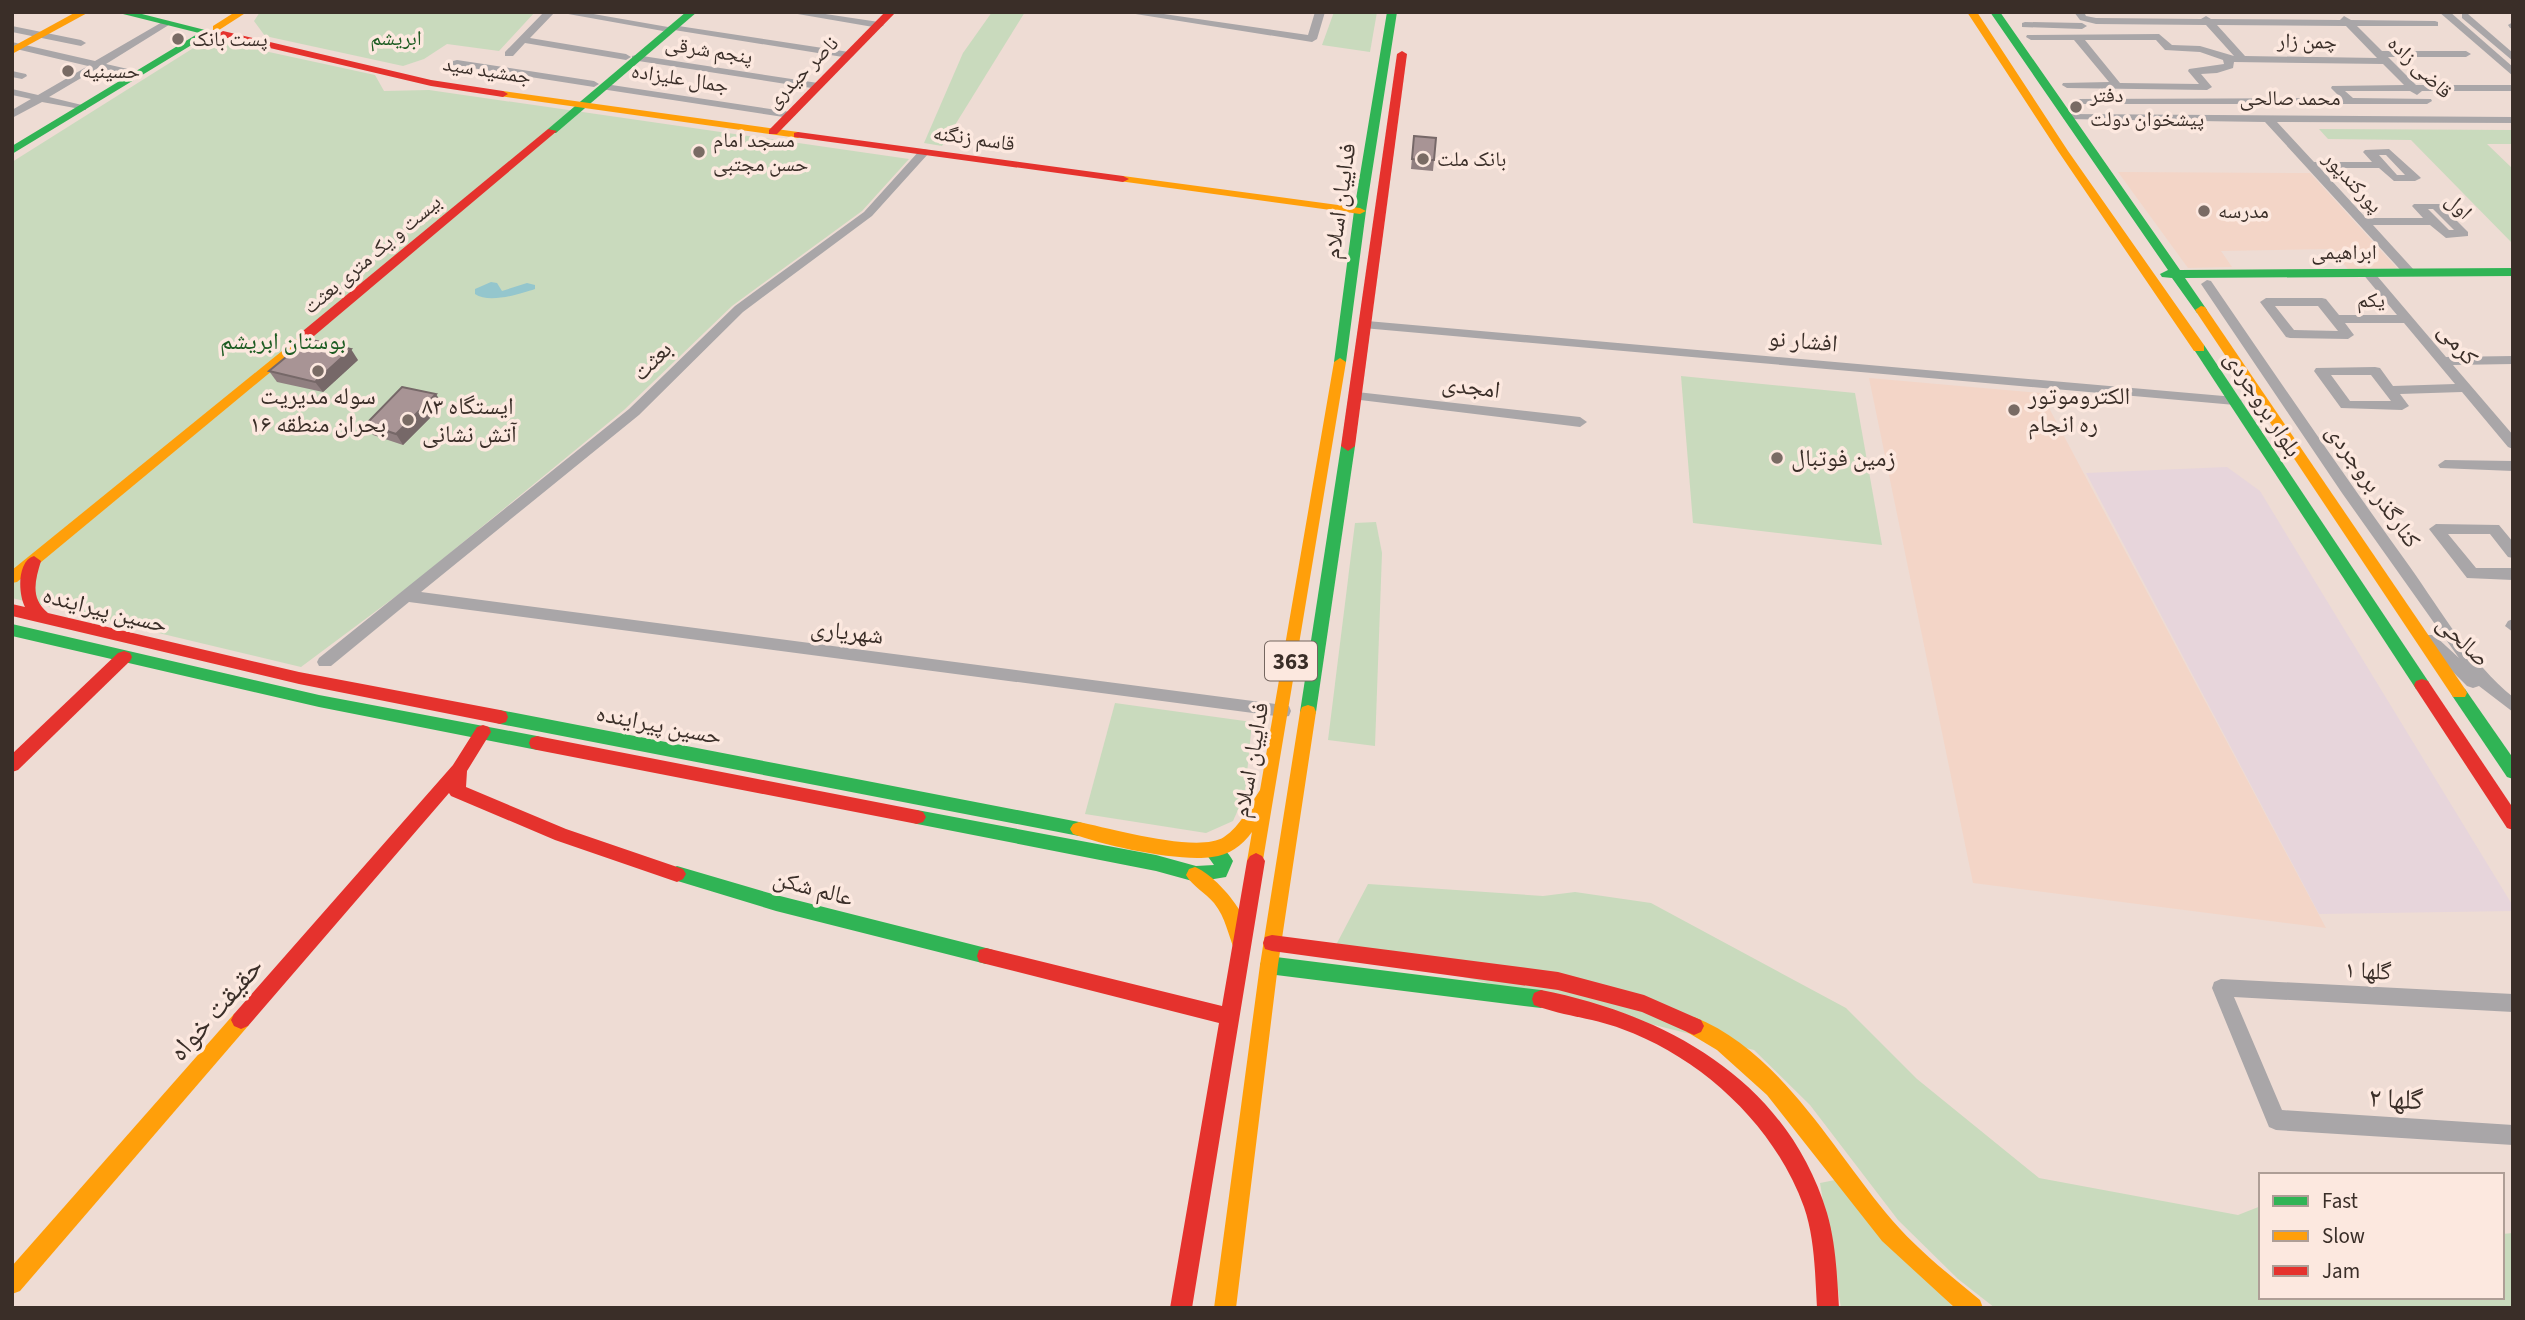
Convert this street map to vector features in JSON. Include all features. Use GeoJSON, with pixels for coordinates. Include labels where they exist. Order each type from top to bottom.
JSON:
{"type":"FeatureCollection","features":[{"type":"Feature","properties":{"kind":"main road"},"geometry":{"type":"LineString","coordinates":[[15,48],[84,12]]}},
{"type":"Feature","properties":{"kind":"main road","name":"جمشید سید"},"geometry":{"type":"LineString","coordinates":[[120,12],[147,15],[167,23],[223,27],[419,81],[577,105]]}},
{"type":"Feature","properties":{"kind":"main road","name":"بیست و یک متری بعثت"},"geometry":{"type":"LineString","coordinates":[[667,28],[681,12]]}},
{"type":"Feature","properties":{"kind":"main road","name":"بیست و یک متری بعثت"},"geometry":{"type":"LineString","coordinates":[[12,578],[20,562],[667,28],[692,12]]}},
{"type":"Feature","properties":{"kind":"main road","name":"ناصر حیدری"},"geometry":{"type":"LineString","coordinates":[[773,132],[891,12]]}},
{"type":"Feature","properties":{"kind":"main road","name":"فداییان اسلام"},"geometry":{"type":"LineString","coordinates":[[1181,1308],[1283,711],[1346,324],[1360,211],[1392,12]]}},
{"type":"Feature","properties":{"kind":"main road","name":"فداییان اسلام"},"geometry":{"type":"LineString","coordinates":[[1225,1308],[1272,943],[1357,396],[1408,12]]}},
{"type":"Feature","properties":{"kind":"main road","name":"بلوار بروجردی"},"geometry":{"type":"LineString","coordinates":[[1972,12],[2063,151],[2235,401],[2513,823]]}},
{"type":"Feature","properties":{"kind":"main road","name":"بلوار بروجردی"},"geometry":{"type":"LineString","coordinates":[[1995,12],[2200,309],[2513,772]]}},
{"type":"Feature","properties":{"kind":"main road"},"geometry":{"type":"LineString","coordinates":[[17,145],[159,61],[223,27]]}},
{"type":"Feature","properties":{"kind":"main road","name":"قاسم زنگنه"},"geometry":{"type":"LineString","coordinates":[[577,105],[1360,211]]}},
{"type":"Feature","properties":{"kind":"main road","name":"ابراهیمی"},"geometry":{"type":"LineString","coordinates":[[2150,274],[2513,272]]}},
{"type":"Feature","properties":{"kind":"main road"},"geometry":{"type":"LineString","coordinates":[[20,562],[25,593],[32,611],[47,620]]}},
{"type":"Feature","properties":{"kind":"main road","name":"حسین پیراینده"},"geometry":{"type":"LineString","coordinates":[[12,610],[312,681],[1180,849],[1213,851]]}},
{"type":"Feature","properties":{"kind":"main road","name":"حسین پیراینده"},"geometry":{"type":"LineString","coordinates":[[12,630],[319,701],[1156,863],[1195,875]]}},
{"type":"Feature","properties":{"kind":"main road"},"geometry":{"type":"LineString","coordinates":[[12,765],[124,657]]}},
{"type":"Feature","properties":{"kind":"main road"},"geometry":{"type":"LineString","coordinates":[[459,770],[483,733]]}},
{"type":"Feature","properties":{"kind":"main road","name":"عالم شکن"},"geometry":{"type":"LineString","coordinates":[[459,770],[457,791],[521,822],[646,866],[824,915],[1230,1017]]}},
{"type":"Feature","properties":{"kind":"main road","name":"حقیقت خواه"},"geometry":{"type":"LineString","coordinates":[[12,1283],[459,770]]}},
{"type":"Feature","properties":{"kind":"main road"},"geometry":{"type":"LineString","coordinates":[[1195,875],[1220,872],[1224,861],[1213,851],[1232,842],[1252,818],[1270,786]]}},
{"type":"Feature","properties":{"kind":"main road"},"geometry":{"type":"LineString","coordinates":[[1195,875],[1214,887],[1225,900],[1237,924],[1242,948]]}},
{"type":"Feature","properties":{"kind":"main road"},"geometry":{"type":"LineString","coordinates":[[1272,943],[1558,981],[1633,999],[1688,1023],[1727,1048],[1768,1080],[1802,1118],[1870,1210],[1898,1242],[1937,1280],[1972,1308]]}},
{"type":"Feature","properties":{"kind":"main road"},"geometry":{"type":"LineString","coordinates":[[1269,965],[1595,1009],[1656,1034],[1712,1067],[1765,1117],[1792,1153],[1805,1178],[1824,1237],[1829,1308]]}},
{"type":"Feature","properties":{"kind":"street"},"geometry":{"type":"LineString","coordinates":[[509,54],[550,12]]}},
{"type":"Feature","properties":{"kind":"street"},"geometry":{"type":"LineString","coordinates":[[562,12],[849,55]]}},
{"type":"Feature","properties":{"kind":"street"},"geometry":{"type":"LineString","coordinates":[[791,12],[879,25]]}},
{"type":"Feature","properties":{"kind":"street"},"geometry":{"type":"LineString","coordinates":[[1128,12],[1312,39],[1320,12]]}},
{"type":"Feature","properties":{"kind":"street"},"geometry":{"type":"LineString","coordinates":[[2079,12],[2089,20],[2147,22],[2435,24]]}},
{"type":"Feature","properties":{"kind":"street"},"geometry":{"type":"LineString","coordinates":[[2200,12],[2242,59]]}},
{"type":"Feature","properties":{"kind":"street","name":"قاضی زاده"},"geometry":{"type":"LineString","coordinates":[[2337,12],[2446,119]]}},
{"type":"Feature","properties":{"kind":"street"},"geometry":{"type":"LineString","coordinates":[[2444,12],[2513,73]]}},
{"type":"Feature","properties":{"kind":"street"},"geometry":{"type":"LineString","coordinates":[[2460,12],[2513,58]]}},
{"type":"Feature","properties":{"kind":"street"},"geometry":{"type":"LineString","coordinates":[[2025,25],[2082,26],[2089,20]]}},
{"type":"Feature","properties":{"kind":"street"},"geometry":{"type":"LineString","coordinates":[[2067,85],[2207,87],[2193,71],[2217,70],[2229,66],[2228,59],[2216,52],[2197,48],[2169,48],[2147,22]]}},
{"type":"Feature","properties":{"kind":"street"},"geometry":{"type":"LineString","coordinates":[[12,116],[167,23]]}},
{"type":"Feature","properties":{"kind":"street"},"geometry":{"type":"LineString","coordinates":[[12,29],[81,43]]}},
{"type":"Feature","properties":{"kind":"street"},"geometry":{"type":"LineString","coordinates":[[2031,37],[2159,37]]}},
{"type":"Feature","properties":{"kind":"street"},"geometry":{"type":"LineString","coordinates":[[2077,37],[2117,86]]}},
{"type":"Feature","properties":{"kind":"street","name":"پنجم شرقی"},"geometry":{"type":"LineString","coordinates":[[524,40],[818,86]]}},
{"type":"Feature","properties":{"kind":"street"},"geometry":{"type":"LineString","coordinates":[[15,48],[137,74]]}},
{"type":"Feature","properties":{"kind":"street","name":"چمن زار"},"geometry":{"type":"LineString","coordinates":[[2228,59],[2466,54]]}},
{"type":"Feature","properties":{"kind":"street","name":"جمال علیزاده"},"geometry":{"type":"LineString","coordinates":[[457,63],[790,115]]}},
{"type":"Feature","properties":{"kind":"street"},"geometry":{"type":"LineString","coordinates":[[2157,87],[2181,117]]}},
{"type":"Feature","properties":{"kind":"street"},"geometry":{"type":"LineString","coordinates":[[2350,101],[2336,88],[2513,88]]}},
{"type":"Feature","properties":{"kind":"street"},"geometry":{"type":"LineString","coordinates":[[12,92],[82,108]]}},
{"type":"Feature","properties":{"kind":"street"},"geometry":{"type":"LineString","coordinates":[[2079,101],[2427,101]]}},
{"type":"Feature","properties":{"kind":"street"},"geometry":{"type":"LineString","coordinates":[[2279,101],[2294,117]]}},
{"type":"Feature","properties":{"kind":"street","name":"محمد صالحی"},"geometry":{"type":"LineString","coordinates":[[2067,117],[2513,120]]}},
{"type":"Feature","properties":{"kind":"street","name":"پورکندپور"},"geometry":{"type":"LineString","coordinates":[[2267,117],[2410,273]]}},
{"type":"Feature","properties":{"kind":"street","name":"بعثت"},"geometry":{"type":"LineString","coordinates":[[326,662],[634,412],[739,309],[868,214],[924,152]]}},
{"type":"Feature","properties":{"kind":"street"},"geometry":{"type":"LineString","coordinates":[[2311,165],[2382,165]]}},
{"type":"Feature","properties":{"kind":"street","name":"اول"},"geometry":{"type":"LineString","coordinates":[[2363,222],[2432,221]]}},
{"type":"Feature","properties":{"kind":"street","name":"کرمی"},"geometry":{"type":"LineString","coordinates":[[2368,273],[2511,439]]}},
{"type":"Feature","properties":{"kind":"street"},"geometry":{"type":"LineString","coordinates":[[2200,309],[2201,297],[2207,284],[2211,279],[2223,274]]}},
{"type":"Feature","properties":{"kind":"street","name":"کنارگذر بروجردی"},"geometry":{"type":"LineString","coordinates":[[2207,284],[2347,490],[2488,686],[2513,706]]}},
{"type":"Feature","properties":{"kind":"street"},"geometry":{"type":"LineString","coordinates":[[2266,302],[2322,302],[2335,319],[2348,335],[2290,334],[2266,302]]}},
{"type":"Feature","properties":{"kind":"street","name":"یکم"},"geometry":{"type":"LineString","coordinates":[[2335,319],[2407,319]]}},
{"type":"Feature","properties":{"kind":"street","name":"افشار نو"},"geometry":{"type":"LineString","coordinates":[[1367,325],[2235,401]]}},
{"type":"Feature","properties":{"kind":"street"},"geometry":{"type":"LineString","coordinates":[[2442,360],[2513,360]]}},
{"type":"Feature","properties":{"kind":"street"},"geometry":{"type":"LineString","coordinates":[[2258,362],[2261,399]]}},
{"type":"Feature","properties":{"kind":"street"},"geometry":{"type":"LineString","coordinates":[[2321,371],[2375,371],[2389,390],[2402,406],[2346,405],[2321,371]]}},
{"type":"Feature","properties":{"kind":"street"},"geometry":{"type":"LineString","coordinates":[[2389,390],[2466,388]]}},
{"type":"Feature","properties":{"kind":"street","name":"امجدی"},"geometry":{"type":"LineString","coordinates":[[1357,396],[1580,422]]}},
{"type":"Feature","properties":{"kind":"street"},"geometry":{"type":"LineString","coordinates":[[2445,465],[2513,466]]}},
{"type":"Feature","properties":{"kind":"street"},"geometry":{"type":"LineString","coordinates":[[2512,552],[2494,529],[2436,529],[2472,574],[2513,574]]}},
{"type":"Feature","properties":{"kind":"street","name":"شهریاری"},"geometry":{"type":"LineString","coordinates":[[406,596],[1283,711]]}},
{"type":"Feature","properties":{"kind":"street","name":"صالحی"},"geometry":{"type":"LineString","coordinates":[[2414,625],[2458,664],[2490,701],[2513,714]]}},
{"type":"Feature","properties":{"kind":"street","name":"گلها ۱"},"geometry":{"type":"LineString","coordinates":[[2276,1120],[2221,988],[2513,1003]]}},
{"type":"Feature","properties":{"kind":"street","name":"گلها ۲"},"geometry":{"type":"LineString","coordinates":[[2276,1120],[2513,1135]]}},
{"type":"Feature","properties":{"kind":"shaded area"},"geometry":{"type":"Polygon","coordinates":[[[2118,172],[2310,173],[2397,268],[2348,269],[2331,249],[2221,251],[2232,267],[2188,268],[2118,172]]]}},
{"type":"Feature","properties":{"kind":"shaded area"},"geometry":{"type":"Polygon","coordinates":[[[1869,378],[2041,393],[2326,928],[1973,883],[1869,378]]]}},
{"type":"Feature","properties":{"kind":"shaded area"},"geometry":{"type":"Polygon","coordinates":[[[2227,467],[2260,491],[2513,906],[2513,911],[2319,914],[2086,473],[2227,467]]]}},
{"type":"Feature","properties":{"kind":"green space","name":"ابریشم"},"geometry":{"type":"Polygon","coordinates":[[[260,12],[535,12],[499,51],[447,44],[424,59],[403,66],[265,36],[254,21],[260,12]]]}},
{"type":"Feature","properties":{"kind":"green space"},"geometry":{"type":"Polygon","coordinates":[[[992,12],[1025,12],[942,146],[924,143],[963,53],[992,12]]]}},
{"type":"Feature","properties":{"kind":"green space"},"geometry":{"type":"Polygon","coordinates":[[[1334,12],[1377,12],[1370,52],[1322,45],[1334,12]]]}},
{"type":"Feature","properties":{"kind":"green space","name":"بوستان ابریشم"},"geometry":{"type":"Polygon","coordinates":[[[219,41],[375,75],[384,91],[429,90],[909,159],[862,211],[732,306],[624,410],[411,585],[301,667],[12,598],[12,162],[195,47],[219,41]]]}},
{"type":"Feature","properties":{"kind":"green space"},"geometry":{"type":"Polygon","coordinates":[[[2319,129],[2513,130],[2513,144],[2487,144],[2513,169],[2513,244],[2411,140],[2328,139],[2319,129]]]}},
{"type":"Feature","properties":{"kind":"green space","name":"زمین فوتبال"},"geometry":{"type":"Polygon","coordinates":[[[1681,376],[1855,393],[1882,545],[1693,523],[1681,376]]]}},
{"type":"Feature","properties":{"kind":"green space"},"geometry":{"type":"Polygon","coordinates":[[[1376,522],[1382,553],[1375,746],[1328,740],[1355,523],[1376,522]]]}},
{"type":"Feature","properties":{"kind":"green space"},"geometry":{"type":"Polygon","coordinates":[[[1115,703],[1252,722],[1245,794],[1233,821],[1206,833],[1085,814],[1115,703]]]}},
{"type":"Feature","properties":{"kind":"green space"},"geometry":{"type":"Polygon","coordinates":[[[1368,884],[1543,896],[1575,892],[1651,903],[1846,1008],[1917,1079],[2039,1178],[2238,1215],[2259,1207],[2259,1299],[2504,1299],[2504,1234],[2513,1233],[2513,1308],[1995,1308],[1958,1279],[1898,1220],[1810,1105],[1754,1050],[1336,945],[1368,884]]]}},
{"type":"Feature","properties":{"kind":"green space"},"geometry":{"type":"Polygon","coordinates":[[[1835,1180],[1954,1308],[1841,1308],[1820,1183],[1835,1180]]]}},
{"type":"Feature","properties":{"kind":"water"},"geometry":{"type":"Polygon","coordinates":[[[491,282],[497,283],[502,291],[527,283],[535,285],[535,289],[496,298],[475,294],[475,289],[491,282]]]}},
{"type":"Feature","properties":{"kind":"building"},"geometry":{"type":"Polygon","coordinates":[[[1414,136],[1436,138],[1434,160],[1412,159],[1414,136]]]}},
{"type":"Feature","properties":{"kind":"building"},"geometry":{"type":"Polygon","coordinates":[[[308,339],[351,349],[315,382],[269,371],[308,339]]]}},
{"type":"Feature","properties":{"kind":"building"},"geometry":{"type":"Polygon","coordinates":[[[402,387],[436,394],[396,434],[366,424],[402,387]]]}},
{"type":"Feature","properties":{"kind":"traffic: fast"},"geometry":{"type":"LineString","coordinates":[[120,12],[208,32]]}},
{"type":"Feature","properties":{"kind":"traffic: fast"},"geometry":{"type":"LineString","coordinates":[[552,131],[692,12]]}},
{"type":"Feature","properties":{"kind":"traffic: fast"},"geometry":{"type":"LineString","coordinates":[[1340,362],[1360,211],[1392,12]]}},
{"type":"Feature","properties":{"kind":"traffic: fast"},"geometry":{"type":"LineString","coordinates":[[1995,12],[2201,310]]}},
{"type":"Feature","properties":{"kind":"traffic: fast"},"geometry":{"type":"LineString","coordinates":[[12,151],[208,32]]}},
{"type":"Feature","properties":{"kind":"traffic: fast"},"geometry":{"type":"LineString","coordinates":[[2166,274],[2513,272]]}},
{"type":"Feature","properties":{"kind":"traffic: fast"},"geometry":{"type":"LineString","coordinates":[[2199,348],[2422,685]]}},
{"type":"Feature","properties":{"kind":"traffic: fast"},"geometry":{"type":"LineString","coordinates":[[1308,712],[1348,446]]}},
{"type":"Feature","properties":{"kind":"traffic: fast"},"geometry":{"type":"LineString","coordinates":[[12,630],[319,701],[537,743]]}},
{"type":"Feature","properties":{"kind":"traffic: fast"},"geometry":{"type":"LineString","coordinates":[[2459,693],[2513,772]]}},
{"type":"Feature","properties":{"kind":"traffic: fast"},"geometry":{"type":"LineString","coordinates":[[500,717],[1079,829]]}},
{"type":"Feature","properties":{"kind":"traffic: fast"},"geometry":{"type":"LineString","coordinates":[[917,817],[1156,863],[1196,874],[1220,872],[1224,861],[1213,851]]}},
{"type":"Feature","properties":{"kind":"traffic: fast"},"geometry":{"type":"LineString","coordinates":[[677,874],[776,903],[986,956]]}},
{"type":"Feature","properties":{"kind":"traffic: fast"},"geometry":{"type":"LineString","coordinates":[[1269,965],[1541,999]]}},
{"type":"Feature","properties":{"kind":"traffic: slow"},"geometry":{"type":"LineString","coordinates":[[12,51],[84,12]]}},
{"type":"Feature","properties":{"kind":"traffic: slow"},"geometry":{"type":"LineString","coordinates":[[216,28],[242,12]]}},
{"type":"Feature","properties":{"kind":"traffic: slow"},"geometry":{"type":"LineString","coordinates":[[1972,12],[2063,151],[2199,348]]}},
{"type":"Feature","properties":{"kind":"traffic: slow"},"geometry":{"type":"LineString","coordinates":[[503,94],[798,135]]}},
{"type":"Feature","properties":{"kind":"traffic: slow"},"geometry":{"type":"LineString","coordinates":[[1123,179],[1360,211]]}},
{"type":"Feature","properties":{"kind":"traffic: slow"},"geometry":{"type":"LineString","coordinates":[[2201,310],[2459,693]]}},
{"type":"Feature","properties":{"kind":"traffic: slow"},"geometry":{"type":"LineString","coordinates":[[12,578],[303,338]]}},
{"type":"Feature","properties":{"kind":"traffic: slow"},"geometry":{"type":"LineString","coordinates":[[1256,861],[1340,362]]}},
{"type":"Feature","properties":{"kind":"traffic: slow"},"geometry":{"type":"LineString","coordinates":[[1225,1308],[1269,965],[1308,712]]}},
{"type":"Feature","properties":{"kind":"traffic: slow"},"geometry":{"type":"LineString","coordinates":[[1079,829],[1176,848],[1213,850],[1225,846],[1238,836],[1265,795]]}},
{"type":"Feature","properties":{"kind":"traffic: slow"},"geometry":{"type":"LineString","coordinates":[[1195,875],[1213,889],[1226,905],[1236,923],[1242,945]]}},
{"type":"Feature","properties":{"kind":"traffic: slow"},"geometry":{"type":"LineString","coordinates":[[12,1283],[241,1020]]}},
{"type":"Feature","properties":{"kind":"traffic: slow"},"geometry":{"type":"LineString","coordinates":[[1694,1026],[1750,1064],[1774,1088],[1889,1233],[1923,1267],[1972,1308]]}},
{"type":"Feature","properties":{"kind":"traffic: jam"},"geometry":{"type":"LineString","coordinates":[[773,132],[891,12]]}},
{"type":"Feature","properties":{"kind":"traffic: jam"},"geometry":{"type":"LineString","coordinates":[[223,34],[431,83],[503,94]]}},
{"type":"Feature","properties":{"kind":"traffic: jam"},"geometry":{"type":"LineString","coordinates":[[1348,446],[1402,54]]}},
{"type":"Feature","properties":{"kind":"traffic: jam"},"geometry":{"type":"LineString","coordinates":[[303,338],[552,131]]}},
{"type":"Feature","properties":{"kind":"traffic: jam"},"geometry":{"type":"LineString","coordinates":[[798,135],[1123,179]]}},
{"type":"Feature","properties":{"kind":"traffic: jam"},"geometry":{"type":"LineString","coordinates":[[34,561],[27,593],[32,606],[44,618]]}},
{"type":"Feature","properties":{"kind":"traffic: jam"},"geometry":{"type":"LineString","coordinates":[[12,610],[299,678],[500,717]]}},
{"type":"Feature","properties":{"kind":"traffic: jam"},"geometry":{"type":"LineString","coordinates":[[12,765],[124,657]]}},
{"type":"Feature","properties":{"kind":"traffic: jam"},"geometry":{"type":"LineString","coordinates":[[2422,685],[2513,823]]}},
{"type":"Feature","properties":{"kind":"traffic: jam"},"geometry":{"type":"LineString","coordinates":[[483,732],[459,770],[457,791],[561,835],[677,874]]}},
{"type":"Feature","properties":{"kind":"traffic: jam"},"geometry":{"type":"LineString","coordinates":[[537,743],[917,817]]}},
{"type":"Feature","properties":{"kind":"traffic: jam"},"geometry":{"type":"LineString","coordinates":[[241,1020],[459,770]]}},
{"type":"Feature","properties":{"kind":"traffic: jam"},"geometry":{"type":"LineString","coordinates":[[1181,1308],[1256,861]]}},
{"type":"Feature","properties":{"kind":"traffic: jam"},"geometry":{"type":"LineString","coordinates":[[1272,943],[1558,981],[1644,1004],[1694,1026]]}},
{"type":"Feature","properties":{"kind":"traffic: jam"},"geometry":{"type":"LineString","coordinates":[[986,956],[1230,1017]]}},
{"type":"Feature","properties":{"kind":"traffic: jam"},"geometry":{"type":"LineString","coordinates":[[1541,999],[1628,1021],[1668,1040],[1706,1064],[1739,1092],[1769,1125],[1794,1162],[1813,1203],[1826,1268],[1828,1308]]}},
{"type":"Feature","properties":{"kind":"place","name":"پست بانک"},"geometry":{"type":"Point","coordinates":[178,39]}},
{"type":"Feature","properties":{"kind":"place","name":"حسینیه"},"geometry":{"type":"Point","coordinates":[68,71]}},
{"type":"Feature","properties":{"kind":"place","name":"دفتر پیشخوان دولت"},"geometry":{"type":"Point","coordinates":[2076,107]}},
{"type":"Feature","properties":{"kind":"place","name":"مسجد امام حسن مجتبی"},"geometry":{"type":"Point","coordinates":[699,152]}},
{"type":"Feature","properties":{"kind":"place","name":"بانک ملت"},"geometry":{"type":"Point","coordinates":[1423,159]}},
{"type":"Feature","properties":{"kind":"place","name":"مدرسه"},"geometry":{"type":"Point","coordinates":[2204,211]}},
{"type":"Feature","properties":{"kind":"place","name":"سوله مدیریت بحران منطقه ۱۶"},"geometry":{"type":"Point","coordinates":[318,371]}},
{"type":"Feature","properties":{"kind":"place","name":"الکتروموتور ره انجام"},"geometry":{"type":"Point","coordinates":[2014,410]}},
{"type":"Feature","properties":{"kind":"place","name":"ایستگاه ۸۳ آتش نشانی"},"geometry":{"type":"Point","coordinates":[408,420]}},
{"type":"Feature","properties":{"kind":"place","name":"زمین فوتبال"},"geometry":{"type":"Point","coordinates":[1777,458]}}]}
